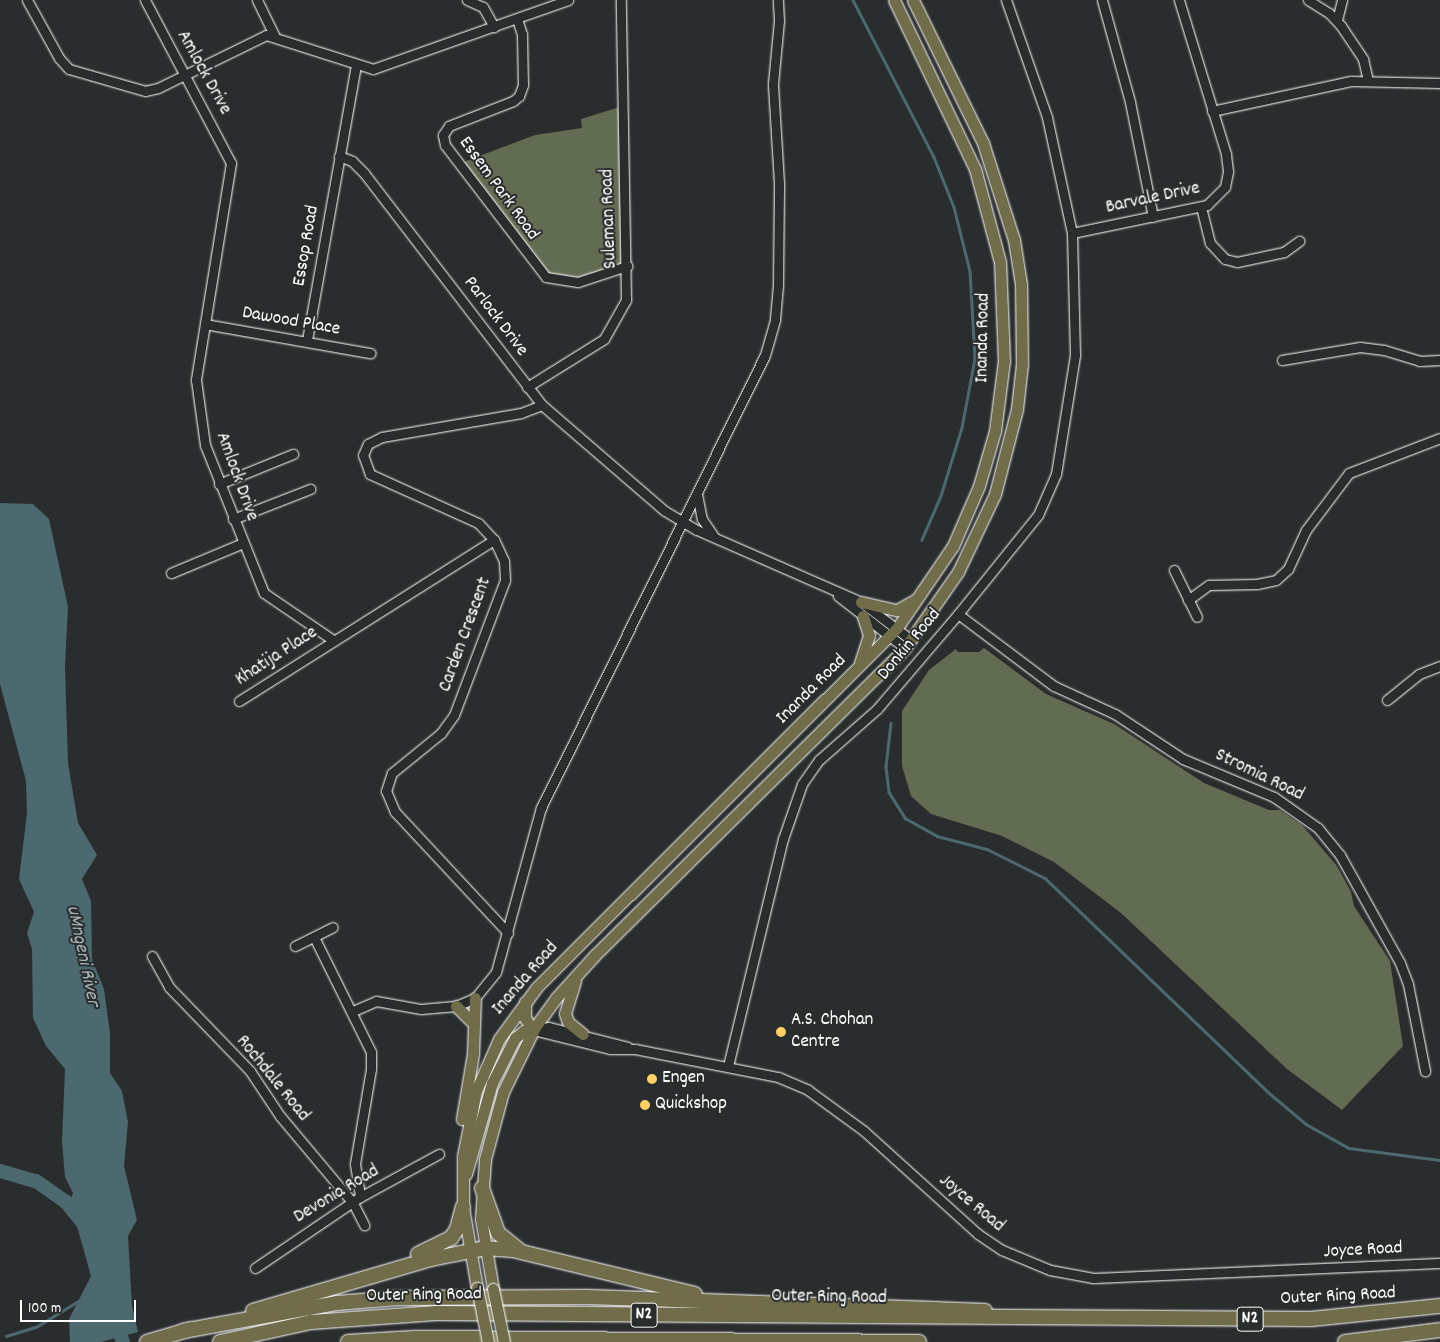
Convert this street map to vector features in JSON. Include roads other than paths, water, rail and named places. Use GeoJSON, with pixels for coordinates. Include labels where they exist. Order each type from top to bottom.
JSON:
{"type":"FeatureCollection","features":[{"type":"Feature","properties":{"kind":"highway"},"geometry":{"type":"LineString","coordinates":[[482,1188],[498,1233],[513,1247],[528,1254]]}},
{"type":"Feature","properties":{"kind":"highway"},"geometry":{"type":"LineString","coordinates":[[226,1321],[354,1279],[444,1244],[457,1229],[463,1207]]}},
{"type":"Feature","properties":{"kind":"highway"},"geometry":{"type":"LineString","coordinates":[[354,1279],[469,1250],[485,1248],[528,1254],[732,1301]]}},
{"type":"Feature","properties":{"kind":"highway"},"geometry":{"type":"LineString","coordinates":[[147,1342],[226,1321],[337,1303],[399,1298],[587,1297],[942,1307],[1059,1317]]}},
{"type":"Feature","properties":{"kind":"highway","name":"Outer Ring Road"},"geometry":{"type":"LineString","coordinates":[[226,1340],[311,1322],[436,1313],[1311,1319],[1359,1317],[1440,1306]]}},
{"type":"Feature","properties":{"kind":"highway"},"geometry":{"type":"LineString","coordinates":[[1345,1342],[1440,1330]]}},
{"type":"Feature","properties":{"kind":"highway","name":"N2"},"geometry":{"type":"LineString","coordinates":[[348,1342],[415,1338],[919,1342]]}},
{"type":"Feature","properties":{"kind":"main road","name":"Inanda Road"},"geometry":{"type":"LineString","coordinates":[[488,1342],[469,1250],[462,1183],[466,1128],[476,1091],[499,1039],[526,1001],[893,632],[922,596],[956,540],[979,486],[999,407],[1006,330],[1000,262],[984,195],[964,143],[894,0]]}},
{"type":"Feature","properties":{"kind":"main road","name":"Inanda Road"},"geometry":{"type":"LineString","coordinates":[[504,1342],[485,1248],[482,1188],[489,1138],[500,1101],[533,1030],[578,973],[908,644],[958,572],[995,494],[1017,409],[1023,323],[1014,240],[995,173],[967,107],[913,0]]}},
{"type":"Feature","properties":{"kind":"main road"},"geometry":{"type":"LineString","coordinates":[[861,602],[897,610],[922,596]]}},
{"type":"Feature","properties":{"kind":"main road"},"geometry":{"type":"LineString","coordinates":[[856,671],[868,644],[867,627],[862,616]]}},
{"type":"Feature","properties":{"kind":"main road"},"geometry":{"type":"LineString","coordinates":[[578,973],[565,1013],[568,1022],[583,1034]]}},
{"type":"Feature","properties":{"kind":"main road"},"geometry":{"type":"LineString","coordinates":[[462,1183],[459,1173],[459,1136],[473,1054],[475,998]]}},
{"type":"Feature","properties":{"kind":"main road"},"geometry":{"type":"LineString","coordinates":[[462,1183],[492,1083],[515,1038],[524,1031],[533,1030],[525,1018],[526,1001]]}},
{"type":"Feature","properties":{"kind":"main road"},"geometry":{"type":"LineString","coordinates":[[456,1006],[473,1023]]}},
{"type":"Feature","properties":{"kind":"street"},"geometry":{"type":"LineString","coordinates":[[27,0],[59,58],[69,69],[145,91],[186,75],[261,37],[274,35],[356,65],[373,69],[386,66],[568,0]]}},
{"type":"Feature","properties":{"kind":"street","name":"Amlock Drive"},"geometry":{"type":"LineString","coordinates":[[145,0],[231,163],[196,380],[202,432],[219,484],[264,593],[333,640]]}},
{"type":"Feature","properties":{"kind":"street"},"geometry":{"type":"LineString","coordinates":[[257,0],[274,35]]}},
{"type":"Feature","properties":{"kind":"street"},"geometry":{"type":"LineString","coordinates":[[467,0],[483,7],[494,27]]}},
{"type":"Feature","properties":{"kind":"street","name":"Suleman Road"},"geometry":{"type":"LineString","coordinates":[[527,387],[601,342],[609,333],[626,300],[627,266],[621,0]]}},
{"type":"Feature","properties":{"kind":"street"},"geometry":{"type":"LineString","coordinates":[[353,1011],[376,1001],[421,1009],[456,1006],[475,998],[496,972],[541,808],[752,386],[775,319],[779,184],[773,84],[779,21],[778,0]]}},
{"type":"Feature","properties":{"kind":"street"},"geometry":{"type":"LineString","coordinates":[[1006,0],[1047,117],[1072,233]]}},
{"type":"Feature","properties":{"kind":"street"},"geometry":{"type":"LineString","coordinates":[[1102,0],[1130,102],[1153,217]]}},
{"type":"Feature","properties":{"kind":"street","name":"Barvale Drive"},"geometry":{"type":"LineString","coordinates":[[1072,233],[1201,207],[1218,197],[1228,180],[1226,154],[1179,0]]}},
{"type":"Feature","properties":{"kind":"street"},"geometry":{"type":"LineString","coordinates":[[1308,0],[1337,20],[1363,59],[1368,80]]}},
{"type":"Feature","properties":{"kind":"street"},"geometry":{"type":"LineString","coordinates":[[1337,20],[1342,0]]}},
{"type":"Feature","properties":{"kind":"street","name":"Essem Park Road"},"geometry":{"type":"LineString","coordinates":[[517,19],[522,34],[523,85],[519,96],[513,101],[449,126],[443,135],[445,145],[546,277],[578,282],[627,266]]}},
{"type":"Feature","properties":{"kind":"street"},"geometry":{"type":"LineString","coordinates":[[339,156],[356,65]]}},
{"type":"Feature","properties":{"kind":"street"},"geometry":{"type":"LineString","coordinates":[[1212,111],[1368,80],[1440,83]]}},
{"type":"Feature","properties":{"kind":"street","name":"Parlock Drive"},"geometry":{"type":"LineString","coordinates":[[339,156],[352,161],[364,173],[542,405],[683,523],[830,590],[861,602],[908,644]]}},
{"type":"Feature","properties":{"kind":"street","name":"Essop Road"},"geometry":{"type":"LineString","coordinates":[[307,340],[339,156]]}},
{"type":"Feature","properties":{"kind":"street"},"geometry":{"type":"LineString","coordinates":[[1201,207],[1210,242],[1225,260],[1237,262],[1284,252],[1299,242]]}},
{"type":"Feature","properties":{"kind":"street","name":"Donkin Road"},"geometry":{"type":"LineString","coordinates":[[728,1066],[783,839],[802,784],[819,760],[877,709],[958,614],[1038,515],[1052,487],[1066,422],[1074,364],[1072,233]]}},
{"type":"Feature","properties":{"kind":"street","name":"Dawood Place"},"geometry":{"type":"LineString","coordinates":[[206,324],[370,352]]}},
{"type":"Feature","properties":{"kind":"street"},"geometry":{"type":"LineString","coordinates":[[1282,360],[1367,347],[1420,361],[1440,360]]}},
{"type":"Feature","properties":{"kind":"street","name":"Carden Crescent"},"geometry":{"type":"LineString","coordinates":[[508,933],[396,812],[386,791],[392,773],[441,733],[454,715],[505,580],[504,561],[494,540],[468,517],[370,474],[363,462],[364,450],[382,437],[521,413],[542,405]]}},
{"type":"Feature","properties":{"kind":"street"},"geometry":{"type":"LineString","coordinates":[[1188,600],[1209,585],[1257,584],[1276,580],[1288,569],[1302,536],[1348,473],[1440,438]]}},
{"type":"Feature","properties":{"kind":"street"},"geometry":{"type":"LineString","coordinates":[[219,484],[293,454]]}},
{"type":"Feature","properties":{"kind":"street"},"geometry":{"type":"LineString","coordinates":[[234,519],[310,490]]}},
{"type":"Feature","properties":{"kind":"street"},"geometry":{"type":"LineString","coordinates":[[697,494],[702,519],[714,537]]}},
{"type":"Feature","properties":{"kind":"street"},"geometry":{"type":"LineString","coordinates":[[333,640],[494,540]]}},
{"type":"Feature","properties":{"kind":"street"},"geometry":{"type":"LineString","coordinates":[[171,572],[243,543]]}},
{"type":"Feature","properties":{"kind":"street"},"geometry":{"type":"LineString","coordinates":[[1174,570],[1197,617]]}},
{"type":"Feature","properties":{"kind":"street","name":"Parlock Drive"},"geometry":{"type":"LineString","coordinates":[[830,590],[862,616],[893,632]]}},
{"type":"Feature","properties":{"kind":"street","name":"Stromia Road"},"geometry":{"type":"LineString","coordinates":[[958,614],[1054,686],[1115,714],[1183,758],[1274,797],[1318,828],[1340,855],[1400,963],[1408,984],[1425,1070]]}},
{"type":"Feature","properties":{"kind":"street","name":"Khatija Place"},"geometry":{"type":"LineString","coordinates":[[239,701],[333,640]]}},
{"type":"Feature","properties":{"kind":"street"},"geometry":{"type":"LineString","coordinates":[[1387,700],[1419,674],[1440,666]]}},
{"type":"Feature","properties":{"kind":"street"},"geometry":{"type":"LineString","coordinates":[[295,946],[333,927]]}},
{"type":"Feature","properties":{"kind":"street"},"geometry":{"type":"LineString","coordinates":[[314,937],[353,1011],[372,1057],[355,1164],[356,1200]]}},
{"type":"Feature","properties":{"kind":"street","name":"Rochdale Road"},"geometry":{"type":"LineString","coordinates":[[152,956],[169,987],[250,1071],[280,1116],[356,1200],[364,1225]]}},
{"type":"Feature","properties":{"kind":"street","name":"Joyce Road"},"geometry":{"type":"LineString","coordinates":[[533,1030],[548,1027],[583,1034],[635,1050],[728,1066],[778,1077],[823,1099],[864,1131],[978,1234],[1010,1254],[1050,1270],[1093,1278],[1440,1263]]}},
{"type":"Feature","properties":{"kind":"street","name":"Joyce Road"},"geometry":{"type":"LineString","coordinates":[[533,1030],[610,1049],[635,1050]]}},
{"type":"Feature","properties":{"kind":"street","name":"Devonia Road"},"geometry":{"type":"LineString","coordinates":[[255,1268],[356,1200],[439,1154]]}},
{"type":"Feature","properties":{"kind":"water"},"geometry":{"type":"Polygon","coordinates":[[[0,503],[33,504],[49,519],[68,607],[65,667],[68,763],[78,823],[97,855],[82,879],[91,901],[92,959],[104,989],[110,1033],[110,1073],[122,1091],[128,1122],[124,1166],[137,1220],[128,1236],[132,1306],[138,1332],[101,1342],[70,1342],[69,1319],[91,1276],[70,1201],[73,1193],[65,1177],[62,1141],[65,1069],[46,1046],[33,1018],[32,949],[27,933],[34,912],[19,879],[27,813],[26,781],[0,684],[0,503]]]}},
{"type":"Feature","properties":{"kind":"waterway"},"geometry":{"type":"LineString","coordinates":[[853,0],[934,157],[954,207],[970,271],[975,359],[962,428],[941,496],[922,540]]}},
{"type":"Feature","properties":{"kind":"waterway"},"geometry":{"type":"LineString","coordinates":[[891,723],[886,767],[889,792],[905,818],[937,836],[987,849],[1045,878],[1268,1092],[1306,1124],[1349,1148],[1440,1160]]}},
{"type":"Feature","properties":{"kind":"waterway"},"geometry":{"type":"LineString","coordinates":[[0,1171],[36,1181],[66,1202],[83,1223]]}},
{"type":"Feature","properties":{"kind":"waterway"},"geometry":{"type":"LineString","coordinates":[[6,1336],[36,1327],[80,1300]]}},
{"type":"Feature","properties":{"kind":"waterway","name":"uMngeni River"},"geometry":{"type":"LineString","coordinates":[[115,1319],[123,1342]]}},
{"type":"Feature","properties":{"kind":"place","name":"A.S. Chohan Centre"},"geometry":{"type":"Point","coordinates":[781,1032]}},
{"type":"Feature","properties":{"kind":"place","name":"Engen"},"geometry":{"type":"Point","coordinates":[652,1079]}},
{"type":"Feature","properties":{"kind":"place","name":"Quickshop"},"geometry":{"type":"Point","coordinates":[645,1105]}}]}
